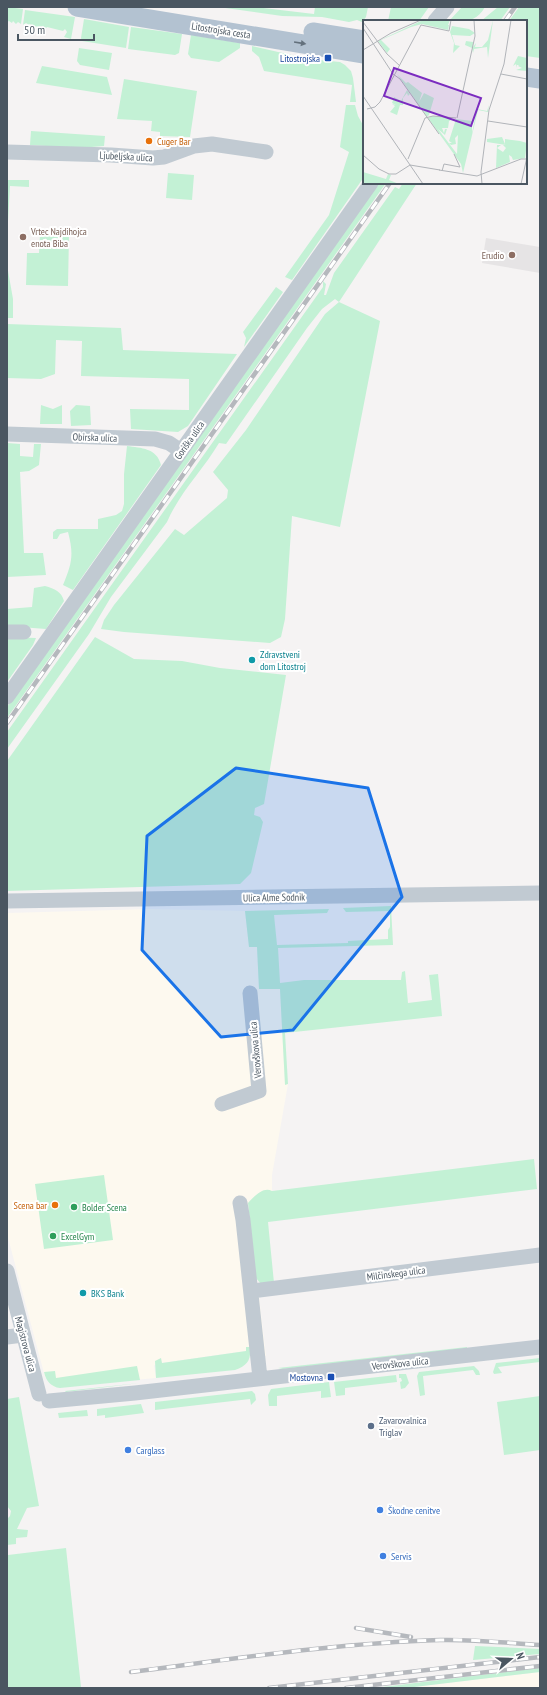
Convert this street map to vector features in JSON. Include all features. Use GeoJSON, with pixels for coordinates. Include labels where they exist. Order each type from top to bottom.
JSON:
{"type":"FeatureCollection","features":[{"type":"Feature","properties":{"kind":"main road","name":"Litostrojska cesta"},"geometry":{"type":"LineString","coordinates":[[77,7],[363,54]]}},
{"type":"Feature","properties":{"kind":"main road","name":"Litostrojska cesta"},"geometry":{"type":"LineString","coordinates":[[153,7],[363,40]]}},
{"type":"Feature","properties":{"kind":"main road"},"geometry":{"type":"LineString","coordinates":[[527,65],[540,67]]}},
{"type":"Feature","properties":{"kind":"main road"},"geometry":{"type":"LineString","coordinates":[[527,77],[540,79]]}},
{"type":"Feature","properties":{"kind":"street"},"geometry":{"type":"LineString","coordinates":[[436,20],[447,7]]}},
{"type":"Feature","properties":{"kind":"street","name":"Ljubeljska ulica"},"geometry":{"type":"LineString","coordinates":[[7,152],[111,155],[153,158],[194,146],[212,144],[266,152]]}},
{"type":"Feature","properties":{"kind":"street","name":"Goriška ulica"},"geometry":{"type":"LineString","coordinates":[[7,698],[370,184]]}},
{"type":"Feature","properties":{"kind":"street","name":"Obirska ulica"},"geometry":{"type":"LineString","coordinates":[[7,434],[155,439],[169,444],[181,451]]}},
{"type":"Feature","properties":{"kind":"street"},"geometry":{"type":"LineString","coordinates":[[7,632],[24,632]]}},
{"type":"Feature","properties":{"kind":"street","name":"Ulica Alme Sodnik"},"geometry":{"type":"LineString","coordinates":[[7,901],[540,893]]}},
{"type":"Feature","properties":{"kind":"street","name":"Verovškova ulica"},"geometry":{"type":"LineString","coordinates":[[222,1104],[259,1091],[250,993]]}},
{"type":"Feature","properties":{"kind":"street"},"geometry":{"type":"LineString","coordinates":[[240,1203],[252,1291],[260,1378]]}},
{"type":"Feature","properties":{"kind":"street","name":"Milčinskega ulica"},"geometry":{"type":"LineString","coordinates":[[252,1291],[540,1255]]}},
{"type":"Feature","properties":{"kind":"street","name":"Magistrova ulica"},"geometry":{"type":"LineString","coordinates":[[7,1271],[23,1335],[44,1397]]}},
{"type":"Feature","properties":{"kind":"street"},"geometry":{"type":"LineString","coordinates":[[7,1338],[23,1335]]}},
{"type":"Feature","properties":{"kind":"street","name":"Verovškova ulica"},"geometry":{"type":"LineString","coordinates":[[44,1397],[260,1378],[540,1347]]}},
{"type":"Feature","properties":{"kind":"highlighted area"},"geometry":{"type":"Polygon","coordinates":[[[236,768],[368,788],[402,897],[293,1030],[221,1037],[142,950],[147,836],[236,768]]]}},
{"type":"Feature","properties":{"kind":"shaded area","name":"Erudio"},"geometry":{"type":"Polygon","coordinates":[[[486,238],[540,247],[540,273],[482,263],[486,238]]]}},
{"type":"Feature","properties":{"kind":"shaded area"},"geometry":{"type":"Polygon","coordinates":[[[151,909],[245,911],[249,947],[257,947],[259,989],[280,989],[285,1084],[288,1084],[272,1175],[272,1191],[248,1203],[266,1356],[251,1358],[246,1348],[246,1351],[161,1363],[161,1358],[154,1366],[156,1378],[54,1387],[45,1377],[7,1234],[7,913],[151,909]]]}},
{"type":"Feature","properties":{"kind":"shaded area"},"geometry":{"type":"Polygon","coordinates":[[[540,1672],[540,1688],[406,1688],[456,1682],[540,1672]]]}},
{"type":"Feature","properties":{"kind":"green space"},"geometry":{"type":"Polygon","coordinates":[[[7,7],[23,9],[21,24],[18,22],[16,24],[13,21],[12,23],[9,21],[7,22],[7,7]]]}},
{"type":"Feature","properties":{"kind":"green space"},"geometry":{"type":"Polygon","coordinates":[[[218,7],[255,7],[314,14],[315,7],[368,7],[366,17],[362,22],[357,20],[349,22],[322,17],[282,16],[218,7]]]}},
{"type":"Feature","properties":{"kind":"green space"},"geometry":{"type":"Polygon","coordinates":[[[391,7],[429,7],[420,20],[388,20],[391,7]]]}},
{"type":"Feature","properties":{"kind":"green space"},"geometry":{"type":"Polygon","coordinates":[[[462,7],[485,7],[478,16],[470,20],[450,20],[462,7]]]}},
{"type":"Feature","properties":{"kind":"green space"},"geometry":{"type":"Polygon","coordinates":[[[498,7],[510,7],[501,20],[482,20],[498,7]]]}},
{"type":"Feature","properties":{"kind":"green space"},"geometry":{"type":"Polygon","coordinates":[[[519,7],[540,7],[540,58],[527,56],[527,20],[510,20],[519,7]]]}},
{"type":"Feature","properties":{"kind":"green space"},"geometry":{"type":"Polygon","coordinates":[[[25,10],[75,17],[71,39],[64,37],[67,32],[65,29],[63,31],[46,28],[43,26],[37,27],[26,23],[23,25],[25,10]]]}},
{"type":"Feature","properties":{"kind":"green space"},"geometry":{"type":"Polygon","coordinates":[[[84,19],[129,27],[126,48],[82,41],[81,38],[84,19]]]}},
{"type":"Feature","properties":{"kind":"green space"},"geometry":{"type":"Polygon","coordinates":[[[131,27],[182,34],[179,53],[175,55],[128,49],[131,27]]]}},
{"type":"Feature","properties":{"kind":"green space"},"geometry":{"type":"Polygon","coordinates":[[[191,35],[240,43],[240,48],[219,62],[191,58],[188,54],[191,35]]]}},
{"type":"Feature","properties":{"kind":"green space"},"geometry":{"type":"Polygon","coordinates":[[[252,46],[309,59],[340,62],[351,71],[356,102],[350,102],[352,85],[264,71],[259,57],[252,51],[252,46]]]}},
{"type":"Feature","properties":{"kind":"green space"},"geometry":{"type":"Polygon","coordinates":[[[79,48],[112,53],[109,70],[80,65],[77,61],[79,48]]]}},
{"type":"Feature","properties":{"kind":"green space"},"geometry":{"type":"Polygon","coordinates":[[[42,66],[107,77],[112,95],[36,83],[42,66]]]}},
{"type":"Feature","properties":{"kind":"green space"},"geometry":{"type":"Polygon","coordinates":[[[124,79],[197,91],[190,137],[160,136],[160,132],[151,131],[152,121],[117,119],[124,79]]]}},
{"type":"Feature","properties":{"kind":"green space"},"geometry":{"type":"Polygon","coordinates":[[[346,105],[355,105],[358,116],[363,125],[363,178],[292,280],[285,277],[329,215],[349,152],[340,147],[346,105]]]}},
{"type":"Feature","properties":{"kind":"green space"},"geometry":{"type":"Polygon","coordinates":[[[31,131],[105,136],[104,146],[79,148],[30,145],[31,131]]]}},
{"type":"Feature","properties":{"kind":"green space"},"geometry":{"type":"Polygon","coordinates":[[[168,173],[194,175],[192,200],[166,198],[168,173]]]}},
{"type":"Feature","properties":{"kind":"green space"},"geometry":{"type":"Polygon","coordinates":[[[7,180],[29,180],[29,187],[10,186],[7,239],[7,180]]]}},
{"type":"Feature","properties":{"kind":"green space"},"geometry":{"type":"Polygon","coordinates":[[[377,184],[385,184],[7,718],[7,707],[377,184]]]}},
{"type":"Feature","properties":{"kind":"green space"},"geometry":{"type":"Polygon","coordinates":[[[402,184],[416,184],[339,302],[335,299],[322,309],[307,328],[226,444],[219,443],[178,501],[167,522],[111,597],[89,634],[7,749],[7,732],[323,287],[323,281],[326,284],[324,295],[326,295],[334,273],[395,187],[399,189],[402,184]]]}},
{"type":"Feature","properties":{"kind":"green space"},"geometry":{"type":"Polygon","coordinates":[[[40,234],[69,235],[68,286],[26,285],[27,253],[39,253],[40,234]]]}},
{"type":"Feature","properties":{"kind":"green space"},"geometry":{"type":"Polygon","coordinates":[[[7,265],[13,299],[13,318],[7,318],[7,265]]]}},
{"type":"Feature","properties":{"kind":"green space"},"geometry":{"type":"Polygon","coordinates":[[[276,287],[283,292],[244,347],[246,338],[243,332],[276,287]]]}},
{"type":"Feature","properties":{"kind":"green space"},"geometry":{"type":"Polygon","coordinates":[[[339,302],[380,321],[340,527],[292,516],[285,619],[281,637],[270,643],[101,629],[104,620],[114,605],[175,529],[184,535],[227,498],[228,490],[213,472],[246,430],[325,314],[339,302]]]}},
{"type":"Feature","properties":{"kind":"green space"},"geometry":{"type":"Polygon","coordinates":[[[7,324],[121,328],[123,350],[237,354],[188,426],[178,432],[131,429],[130,409],[189,410],[189,379],[81,376],[82,341],[56,340],[55,374],[41,379],[7,378],[7,324]]]}},
{"type":"Feature","properties":{"kind":"green space"},"geometry":{"type":"Polygon","coordinates":[[[41,405],[53,409],[62,405],[62,424],[40,424],[41,405]]]}},
{"type":"Feature","properties":{"kind":"green space"},"geometry":{"type":"Polygon","coordinates":[[[76,405],[90,406],[91,425],[71,426],[70,411],[76,405]]]}},
{"type":"Feature","properties":{"kind":"green space"},"geometry":{"type":"Polygon","coordinates":[[[7,443],[20,444],[20,456],[33,457],[34,444],[41,444],[39,465],[29,471],[20,472],[24,553],[43,553],[46,575],[7,577],[7,443]]]}},
{"type":"Feature","properties":{"kind":"green space"},"geometry":{"type":"Polygon","coordinates":[[[127,446],[143,448],[152,452],[159,459],[161,465],[73,590],[63,585],[71,559],[71,547],[68,532],[60,534],[57,539],[53,539],[53,532],[57,529],[98,529],[98,519],[116,515],[122,511],[124,504],[124,474],[127,446]]]}},
{"type":"Feature","properties":{"kind":"green space"},"geometry":{"type":"Polygon","coordinates":[[[45,586],[57,591],[64,601],[46,629],[7,626],[7,609],[32,607],[34,588],[45,586]]]}},
{"type":"Feature","properties":{"kind":"green space"},"geometry":{"type":"Polygon","coordinates":[[[7,637],[36,638],[33,645],[7,682],[7,637]]]}},
{"type":"Feature","properties":{"kind":"green space"},"geometry":{"type":"Polygon","coordinates":[[[95,637],[134,659],[182,661],[220,668],[286,675],[264,804],[255,808],[254,815],[260,817],[263,822],[251,873],[240,884],[7,891],[7,761],[95,637]]]}},
{"type":"Feature","properties":{"kind":"green space"},"geometry":{"type":"Polygon","coordinates":[[[391,906],[393,945],[278,948],[280,983],[304,980],[401,980],[402,972],[405,971],[408,1003],[432,1000],[429,975],[438,974],[442,1016],[285,1033],[288,1084],[285,1085],[280,989],[259,989],[257,947],[249,947],[245,911],[329,909],[327,913],[274,915],[277,945],[348,943],[348,941],[388,939],[390,911],[346,912],[343,908],[391,906]]]}},
{"type":"Feature","properties":{"kind":"green space"},"geometry":{"type":"Polygon","coordinates":[[[534,1159],[537,1189],[268,1222],[274,1283],[261,1284],[256,1278],[248,1203],[262,1191],[534,1159]]]}},
{"type":"Feature","properties":{"kind":"green space","name":"Bolder Scena"},"geometry":{"type":"Polygon","coordinates":[[[104,1175],[113,1240],[44,1249],[35,1184],[104,1175]]]}},
{"type":"Feature","properties":{"kind":"green space"},"geometry":{"type":"Polygon","coordinates":[[[246,1347],[250,1347],[248,1362],[235,1370],[156,1378],[155,1361],[161,1358],[162,1363],[246,1351],[246,1347]]]}},
{"type":"Feature","properties":{"kind":"green space"},"geometry":{"type":"Polygon","coordinates":[[[467,1347],[467,1349],[283,1369],[278,1368],[467,1347]]]}},
{"type":"Feature","properties":{"kind":"green space"},"geometry":{"type":"Polygon","coordinates":[[[540,1358],[540,1362],[498,1367],[502,1373],[494,1374],[493,1372],[496,1363],[540,1358]]]}},
{"type":"Feature","properties":{"kind":"green space"},"geometry":{"type":"Polygon","coordinates":[[[137,1366],[140,1380],[60,1388],[49,1383],[44,1372],[55,1371],[56,1378],[137,1366]]]}},
{"type":"Feature","properties":{"kind":"green space"},"geometry":{"type":"Polygon","coordinates":[[[474,1366],[479,1371],[480,1375],[476,1375],[473,1370],[423,1376],[425,1395],[420,1396],[417,1376],[419,1372],[474,1366]]]}},
{"type":"Feature","properties":{"kind":"green space"},"geometry":{"type":"Polygon","coordinates":[[[399,1374],[406,1374],[409,1383],[405,1388],[401,1389],[400,1382],[402,1381],[401,1378],[399,1378],[399,1374]]]}},
{"type":"Feature","properties":{"kind":"green space"},"geometry":{"type":"Polygon","coordinates":[[[396,1375],[397,1382],[345,1388],[345,1395],[336,1396],[334,1382],[396,1375]]]}},
{"type":"Feature","properties":{"kind":"green space"},"geometry":{"type":"Polygon","coordinates":[[[329,1382],[331,1397],[321,1398],[321,1391],[277,1396],[277,1406],[269,1406],[268,1395],[271,1389],[329,1382]]]}},
{"type":"Feature","properties":{"kind":"green space"},"geometry":{"type":"Polygon","coordinates":[[[140,1383],[66,1392],[65,1391],[140,1383]]]}},
{"type":"Feature","properties":{"kind":"green space"},"geometry":{"type":"Polygon","coordinates":[[[252,1391],[255,1394],[256,1400],[251,1405],[250,1399],[155,1410],[155,1402],[252,1391]]]}},
{"type":"Feature","properties":{"kind":"green space"},"geometry":{"type":"Polygon","coordinates":[[[540,1396],[540,1450],[504,1455],[497,1402],[540,1396]]]}},
{"type":"Feature","properties":{"kind":"green space"},"geometry":{"type":"Polygon","coordinates":[[[19,1397],[39,1506],[27,1508],[17,1529],[28,1530],[27,1537],[16,1538],[16,1544],[7,1545],[7,1519],[10,1516],[11,1511],[7,1506],[7,1399],[19,1397]]]}},
{"type":"Feature","properties":{"kind":"green space"},"geometry":{"type":"Polygon","coordinates":[[[141,1404],[144,1413],[105,1418],[105,1415],[97,1416],[97,1409],[141,1404]]]}},
{"type":"Feature","properties":{"kind":"green space"},"geometry":{"type":"Polygon","coordinates":[[[87,1410],[88,1416],[59,1418],[58,1413],[87,1410]]]}},
{"type":"Feature","properties":{"kind":"green space"},"geometry":{"type":"Polygon","coordinates":[[[66,1548],[81,1687],[7,1688],[7,1553],[8,1555],[66,1548]]]}},
{"type":"Feature","properties":{"kind":"green space"},"geometry":{"type":"Polygon","coordinates":[[[475,1646],[540,1649],[540,1654],[473,1660],[475,1646]]]}},
{"type":"Feature","properties":{"kind":"green space"},"geometry":{"type":"Polygon","coordinates":[[[540,1668],[540,1672],[406,1688],[374,1688],[540,1668]]]}},
{"type":"Feature","properties":{"kind":"railway"},"geometry":{"type":"LineString","coordinates":[[506,20],[515,7]]}},
{"type":"Feature","properties":{"kind":"railway"},"geometry":{"type":"LineString","coordinates":[[7,723],[389,184]]}},
{"type":"Feature","properties":{"kind":"railway"},"geometry":{"type":"LineString","coordinates":[[356,1628],[411,1637]]}},
{"type":"Feature","properties":{"kind":"railway"},"geometry":{"type":"LineString","coordinates":[[131,1672],[285,1652],[363,1644],[465,1640],[540,1645]]}},
{"type":"Feature","properties":{"kind":"railway"},"geometry":{"type":"LineString","coordinates":[[269,1688],[540,1657]]}},
{"type":"Feature","properties":{"kind":"railway"},"geometry":{"type":"LineString","coordinates":[[346,1688],[540,1666]]}},
{"type":"Feature","properties":{"kind":"place","name":"Litostrojska"},"geometry":{"type":"Point","coordinates":[328,58]}},
{"type":"Feature","properties":{"kind":"place","name":"Cuger Bar"},"geometry":{"type":"Point","coordinates":[149,141]}},
{"type":"Feature","properties":{"kind":"place","name":"Vrtec Najdihojca enota Biba"},"geometry":{"type":"Point","coordinates":[23,237]}},
{"type":"Feature","properties":{"kind":"place","name":"Erudio"},"geometry":{"type":"Point","coordinates":[512,255]}},
{"type":"Feature","properties":{"kind":"place","name":"Zdravstveni dom Litostroj"},"geometry":{"type":"Point","coordinates":[252,660]}},
{"type":"Feature","properties":{"kind":"place","name":"Scena bar"},"geometry":{"type":"Point","coordinates":[55,1205]}},
{"type":"Feature","properties":{"kind":"place","name":"Bolder Scena"},"geometry":{"type":"Point","coordinates":[74,1207]}},
{"type":"Feature","properties":{"kind":"place","name":"ExcelGym"},"geometry":{"type":"Point","coordinates":[53,1236]}},
{"type":"Feature","properties":{"kind":"place","name":"BKS Bank"},"geometry":{"type":"Point","coordinates":[83,1293]}},
{"type":"Feature","properties":{"kind":"place","name":"Mostovna"},"geometry":{"type":"Point","coordinates":[331,1377]}},
{"type":"Feature","properties":{"kind":"place","name":"Zavarovalnica Triglav"},"geometry":{"type":"Point","coordinates":[371,1426]}},
{"type":"Feature","properties":{"kind":"place","name":"Carglass"},"geometry":{"type":"Point","coordinates":[128,1450]}},
{"type":"Feature","properties":{"kind":"place","name":"Škodne cenitve"},"geometry":{"type":"Point","coordinates":[380,1510]}},
{"type":"Feature","properties":{"kind":"place","name":"Servis"},"geometry":{"type":"Point","coordinates":[383,1556]}}]}
